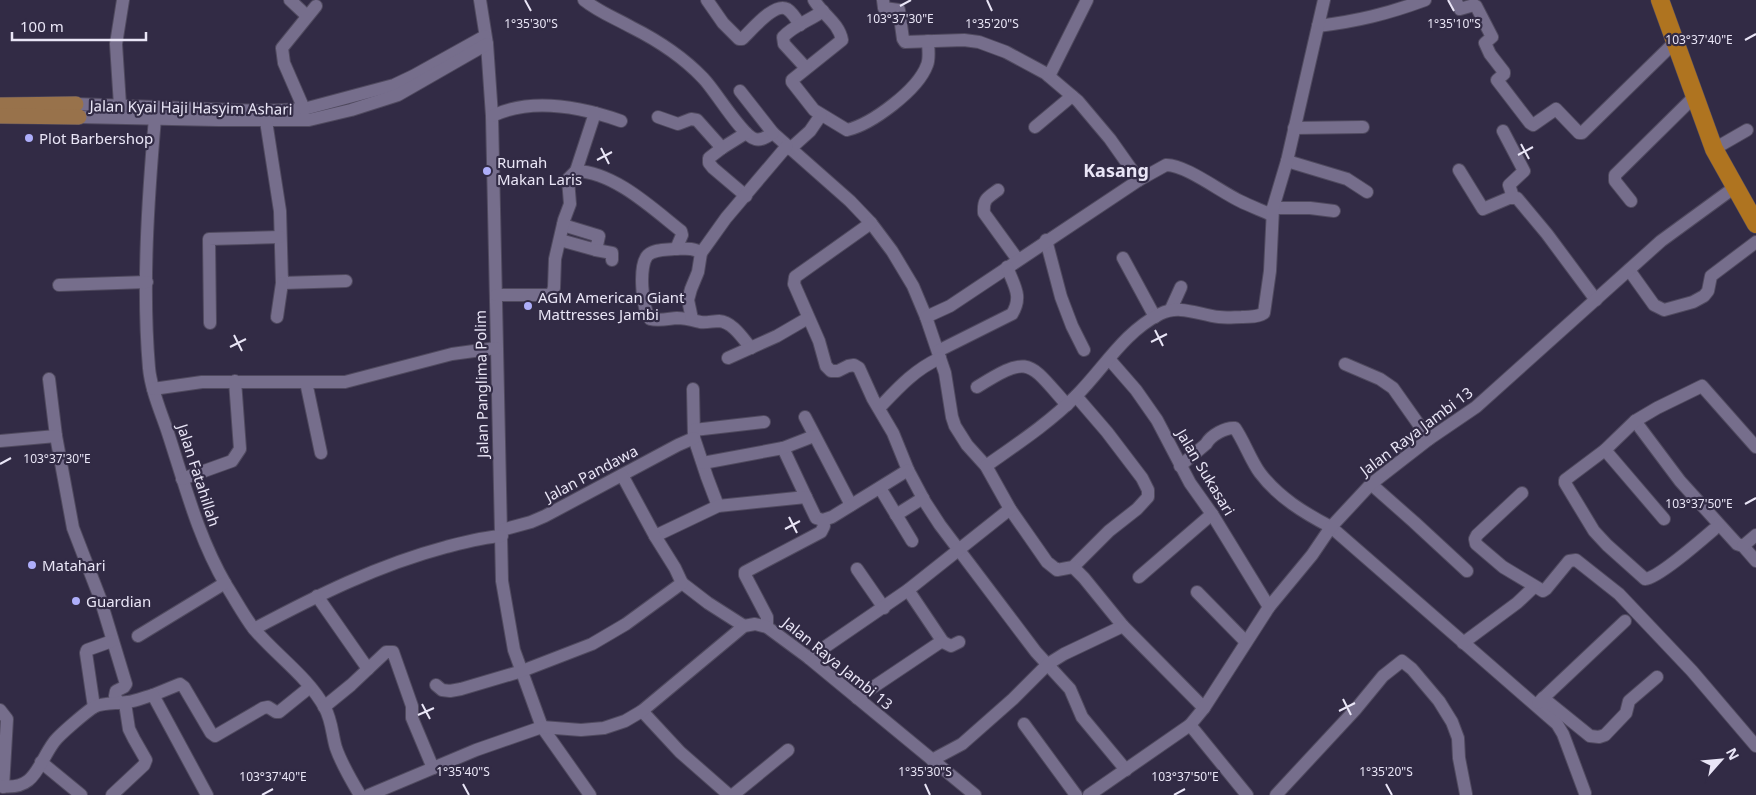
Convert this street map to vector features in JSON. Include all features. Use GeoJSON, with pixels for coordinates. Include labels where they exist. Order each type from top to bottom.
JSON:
{"type":"FeatureCollection","features":[{"type":"Feature","properties":{"kind":"highway"},"geometry":{"type":"LineString","coordinates":[[1660,0],[1714,149],[1756,224]]}},
{"type":"Feature","properties":{"kind":"main road"},"geometry":{"type":"LineString","coordinates":[[0,105],[57,111]]}},
{"type":"Feature","properties":{"kind":"main road"},"geometry":{"type":"LineString","coordinates":[[0,116],[77,111]]}},
{"type":"Feature","properties":{"kind":"street"},"geometry":{"type":"LineString","coordinates":[[120,106],[116,44],[124,0]]}},
{"type":"Feature","properties":{"kind":"street"},"geometry":{"type":"LineString","coordinates":[[290,0],[308,16]]}},
{"type":"Feature","properties":{"kind":"street","name":"Jalan Panglima Polim"},"geometry":{"type":"LineString","coordinates":[[480,0],[486,40],[492,116],[502,581],[514,650],[542,727],[590,795]]}},
{"type":"Feature","properties":{"kind":"street"},"geometry":{"type":"LineString","coordinates":[[584,0],[599,11],[648,36],[696,70],[719,96],[746,133],[755,139],[762,139],[773,133]]}},
{"type":"Feature","properties":{"kind":"street"},"geometry":{"type":"LineString","coordinates":[[707,0],[723,23],[742,40],[771,12],[780,8],[790,11],[800,25]]}},
{"type":"Feature","properties":{"kind":"street"},"geometry":{"type":"LineString","coordinates":[[814,0],[839,31],[842,40],[806,68],[792,82],[814,110],[847,130],[884,113],[916,82],[928,64],[928,41]]}},
{"type":"Feature","properties":{"kind":"street"},"geometry":{"type":"LineString","coordinates":[[883,0],[884,8],[899,10],[904,41],[964,40],[979,42],[1006,52],[1049,76],[1072,96],[1110,139],[1139,180]]}},
{"type":"Feature","properties":{"kind":"street"},"geometry":{"type":"LineString","coordinates":[[1049,76],[1088,0]]}},
{"type":"Feature","properties":{"kind":"street"},"geometry":{"type":"LineString","coordinates":[[986,466],[1032,434],[1071,401],[1110,359],[1126,338],[1155,317],[1171,309],[1199,312],[1220,317],[1257,317],[1264,313],[1270,272],[1273,211],[1324,0]]}},
{"type":"Feature","properties":{"kind":"street"},"geometry":{"type":"LineString","coordinates":[[1318,26],[1356,21],[1389,13],[1425,0]]}},
{"type":"Feature","properties":{"kind":"street"},"geometry":{"type":"LineString","coordinates":[[1455,0],[1460,9],[1476,6],[1492,37],[1486,43],[1490,54],[1504,72],[1498,81],[1533,125],[1556,109],[1579,133],[1582,133],[1676,41]]}},
{"type":"Feature","properties":{"kind":"street"},"geometry":{"type":"LineString","coordinates":[[304,110],[284,63],[282,48],[316,6]]}},
{"type":"Feature","properties":{"kind":"street"},"geometry":{"type":"LineString","coordinates":[[806,68],[784,44],[783,37],[788,31],[823,11]]}},
{"type":"Feature","properties":{"kind":"street","name":"Jalan Kyai Haji Hasyim Ashari"},"geometry":{"type":"LineString","coordinates":[[77,111],[120,106],[261,111],[304,110],[349,105],[398,95],[416,80],[486,40]]}},
{"type":"Feature","properties":{"kind":"street"},"geometry":{"type":"LineString","coordinates":[[740,91],[773,133],[788,148],[850,200],[871,223],[904,269],[926,317],[945,373],[955,426],[967,445],[986,466],[1010,509],[1053,568],[1058,570],[1073,568],[1109,531],[1137,509],[1148,497],[1148,490],[1142,478],[1108,432],[1033,369],[1025,366],[1014,367],[977,387]]}},
{"type":"Feature","properties":{"kind":"street"},"geometry":{"type":"LineString","coordinates":[[1035,127],[1072,96]]}},
{"type":"Feature","properties":{"kind":"street"},"geometry":{"type":"LineString","coordinates":[[1631,201],[1615,181],[1615,175],[1695,96]]}},
{"type":"Feature","properties":{"kind":"street","name":"Jalan Kyai Haji Hasyim Ashari"},"geometry":{"type":"LineString","coordinates":[[77,111],[155,118],[266,121],[308,120],[349,105]]}},
{"type":"Feature","properties":{"kind":"street"},"geometry":{"type":"LineString","coordinates":[[492,116],[519,107],[540,106],[595,113],[621,121]]}},
{"type":"Feature","properties":{"kind":"street"},"geometry":{"type":"LineString","coordinates":[[496,294],[551,295],[554,288],[555,259],[570,204],[568,179],[576,171],[595,113]]}},
{"type":"Feature","properties":{"kind":"street"},"geometry":{"type":"LineString","coordinates":[[692,319],[688,300],[698,272],[701,253],[726,218],[788,148],[810,131],[821,115]]}},
{"type":"Feature","properties":{"kind":"street"},"geometry":{"type":"LineString","coordinates":[[658,117],[678,124],[691,119],[697,120],[722,148]]}},
{"type":"Feature","properties":{"kind":"street","name":"Jalan Fatahillah"},"geometry":{"type":"LineString","coordinates":[[155,118],[147,247],[149,369],[153,389],[187,498],[206,545],[225,583],[254,628],[310,687],[324,707],[332,724],[336,746],[343,764],[360,795]]}},
{"type":"Feature","properties":{"kind":"street"},"geometry":{"type":"LineString","coordinates":[[266,121],[280,211],[282,283],[277,317]]}},
{"type":"Feature","properties":{"kind":"street"},"geometry":{"type":"LineString","coordinates":[[1294,128],[1363,127]]}},
{"type":"Feature","properties":{"kind":"street"},"geometry":{"type":"LineString","coordinates":[[1714,149],[1747,130]]}},
{"type":"Feature","properties":{"kind":"street"},"geometry":{"type":"LineString","coordinates":[[1503,131],[1524,170],[1509,184],[1513,197],[1517,198],[1547,234],[1596,300]]}},
{"type":"Feature","properties":{"kind":"street"},"geometry":{"type":"LineString","coordinates":[[746,133],[709,158],[709,163],[713,168],[746,196]]}},
{"type":"Feature","properties":{"kind":"street"},"geometry":{"type":"LineString","coordinates":[[1286,161],[1347,179],[1367,192]]}},
{"type":"Feature","properties":{"kind":"street"},"geometry":{"type":"LineString","coordinates":[[926,317],[950,306],[1046,240],[1161,167],[1170,165],[1182,169],[1239,201],[1273,211],[1310,208],[1334,212]]}},
{"type":"Feature","properties":{"kind":"street"},"geometry":{"type":"LineString","coordinates":[[1459,170],[1483,210],[1513,197]]}},
{"type":"Feature","properties":{"kind":"street"},"geometry":{"type":"LineString","coordinates":[[576,171],[584,171],[618,184],[674,225],[681,231],[682,235],[676,249]]}},
{"type":"Feature","properties":{"kind":"street","name":"Jalan Raya Jambi 13"},"geometry":{"type":"LineString","coordinates":[[1089,795],[1190,725],[1204,708],[1269,607],[1312,555],[1331,527],[1370,484],[1429,439],[1476,407],[1661,241],[1735,187]]}},
{"type":"Feature","properties":{"kind":"street"},"geometry":{"type":"LineString","coordinates":[[879,408],[907,378],[939,355],[1012,314],[1018,305],[1013,264],[984,213],[983,204],[986,198],[998,190]]}},
{"type":"Feature","properties":{"kind":"street"},"geometry":{"type":"LineString","coordinates":[[871,223],[795,277],[794,284],[819,341],[826,366],[831,371],[838,371],[854,365],[859,368],[873,399],[893,433],[908,470],[940,525],[1036,652],[1070,689],[1082,717],[1126,770]]}},
{"type":"Feature","properties":{"kind":"street"},"geometry":{"type":"LineString","coordinates":[[563,225],[599,236],[596,250]]}},
{"type":"Feature","properties":{"kind":"street"},"geometry":{"type":"LineString","coordinates":[[210,323],[208,239],[280,237]]}},
{"type":"Feature","properties":{"kind":"street"},"geometry":{"type":"LineString","coordinates":[[560,240],[612,253],[612,260]]}},
{"type":"Feature","properties":{"kind":"street"},"geometry":{"type":"LineString","coordinates":[[1046,240],[1061,296],[1072,326],[1084,350]]}},
{"type":"Feature","properties":{"kind":"street"},"geometry":{"type":"LineString","coordinates":[[1629,270],[1654,305],[1660,309],[1671,308],[1704,296],[1708,291],[1711,276],[1756,242]]}},
{"type":"Feature","properties":{"kind":"street"},"geometry":{"type":"LineString","coordinates":[[701,253],[690,249],[676,249],[653,252],[647,256],[643,263],[643,297],[646,313],[650,319],[656,320],[678,318],[692,319],[700,322],[726,322],[735,329],[751,348]]}},
{"type":"Feature","properties":{"kind":"street"},"geometry":{"type":"LineString","coordinates":[[1123,258],[1155,317]]}},
{"type":"Feature","properties":{"kind":"street"},"geometry":{"type":"LineString","coordinates":[[282,283],[346,280]]}},
{"type":"Feature","properties":{"kind":"street"},"geometry":{"type":"LineString","coordinates":[[59,285],[147,282]]}},
{"type":"Feature","properties":{"kind":"street"},"geometry":{"type":"LineString","coordinates":[[1171,309],[1181,287]]}},
{"type":"Feature","properties":{"kind":"street"},"geometry":{"type":"LineString","coordinates":[[728,358],[808,318]]}},
{"type":"Feature","properties":{"kind":"street"},"geometry":{"type":"LineString","coordinates":[[153,389],[202,382],[345,382],[452,354],[496,348]]}},
{"type":"Feature","properties":{"kind":"street","name":"Jalan Sukasari"},"geometry":{"type":"LineString","coordinates":[[1110,359],[1157,420],[1180,466],[1269,607]]}},
{"type":"Feature","properties":{"kind":"street"},"geometry":{"type":"LineString","coordinates":[[1345,364],[1375,376],[1393,388],[1429,439]]}},
{"type":"Feature","properties":{"kind":"street"},"geometry":{"type":"LineString","coordinates":[[48,379],[56,436],[73,528],[100,598],[126,684],[116,691],[115,696],[121,702],[129,728],[146,760],[144,765],[112,795]]}},
{"type":"Feature","properties":{"kind":"street"},"geometry":{"type":"LineString","coordinates":[[182,479],[232,462],[240,449],[235,382]]}},
{"type":"Feature","properties":{"kind":"street"},"geometry":{"type":"LineString","coordinates":[[306,382],[321,453]]}},
{"type":"Feature","properties":{"kind":"street"},"geometry":{"type":"LineString","coordinates":[[1719,525],[1652,577],[1645,579],[1594,531],[1565,480],[1605,450],[1635,421],[1657,408],[1704,386],[1751,433],[1756,447]]}},
{"type":"Feature","properties":{"kind":"street"},"geometry":{"type":"LineString","coordinates":[[693,389],[694,434],[718,506]]}},
{"type":"Feature","properties":{"kind":"street"},"geometry":{"type":"LineString","coordinates":[[805,417],[851,505]]}},
{"type":"Feature","properties":{"kind":"street"},"geometry":{"type":"LineString","coordinates":[[1635,421],[1680,481],[1737,544],[1743,546],[1756,561]]}},
{"type":"Feature","properties":{"kind":"street","name":"Jalan Pandawa"},"geometry":{"type":"LineString","coordinates":[[254,628],[317,596],[396,562],[502,533],[545,516],[678,445],[694,434],[764,422]]}},
{"type":"Feature","properties":{"kind":"street"},"geometry":{"type":"LineString","coordinates":[[1180,466],[1206,444],[1209,439],[1229,427],[1235,428],[1245,442],[1259,472],[1284,497],[1298,509],[1331,527],[1463,643],[1539,702],[1590,736],[1599,737],[1605,735],[1626,713],[1630,701],[1657,677]]}},
{"type":"Feature","properties":{"kind":"street"},"geometry":{"type":"LineString","coordinates":[[0,441],[56,436]]}},
{"type":"Feature","properties":{"kind":"street"},"geometry":{"type":"LineString","coordinates":[[703,462],[783,448],[814,436]]}},
{"type":"Feature","properties":{"kind":"street"},"geometry":{"type":"LineString","coordinates":[[783,448],[816,518],[823,520],[832,517],[908,470]]}},
{"type":"Feature","properties":{"kind":"street"},"geometry":{"type":"LineString","coordinates":[[1605,450],[1664,520]]}},
{"type":"Feature","properties":{"kind":"street"},"geometry":{"type":"LineString","coordinates":[[376,794],[476,750],[542,727],[581,730],[604,728],[625,721],[642,711],[744,626],[708,603],[682,582],[622,475]]}},
{"type":"Feature","properties":{"kind":"street"},"geometry":{"type":"LineString","coordinates":[[1370,484],[1467,571]]}},
{"type":"Feature","properties":{"kind":"street"},"geometry":{"type":"LineString","coordinates":[[880,488],[912,541]]}},
{"type":"Feature","properties":{"kind":"street"},"geometry":{"type":"LineString","coordinates":[[1522,493],[1477,535],[1475,541],[1503,567],[1540,591],[1545,590],[1569,561],[1576,560],[1619,594],[1692,671],[1756,746]]}},
{"type":"Feature","properties":{"kind":"street"},"geometry":{"type":"LineString","coordinates":[[655,536],[718,506],[806,497]]}},
{"type":"Feature","properties":{"kind":"street"},"geometry":{"type":"LineString","coordinates":[[896,515],[923,498]]}},
{"type":"Feature","properties":{"kind":"street"},"geometry":{"type":"LineString","coordinates":[[809,658],[884,608],[1010,509]]}},
{"type":"Feature","properties":{"kind":"street"},"geometry":{"type":"LineString","coordinates":[[1139,577],[1212,514]]}},
{"type":"Feature","properties":{"kind":"street"},"geometry":{"type":"LineString","coordinates":[[766,627],[766,617],[745,572],[821,532],[824,526],[823,520]]}},
{"type":"Feature","properties":{"kind":"street"},"geometry":{"type":"LineString","coordinates":[[1743,546],[1756,535]]}},
{"type":"Feature","properties":{"kind":"street"},"geometry":{"type":"LineString","coordinates":[[1073,568],[1084,578],[1123,626],[1204,708]]}},
{"type":"Feature","properties":{"kind":"street"},"geometry":{"type":"LineString","coordinates":[[857,569],[884,608]]}},
{"type":"Feature","properties":{"kind":"street"},"geometry":{"type":"LineString","coordinates":[[436,685],[442,690],[456,690],[522,671],[592,644],[626,624],[682,582]]}},
{"type":"Feature","properties":{"kind":"street"},"geometry":{"type":"LineString","coordinates":[[138,636],[225,583]]}},
{"type":"Feature","properties":{"kind":"street"},"geometry":{"type":"LineString","coordinates":[[1463,643],[1517,603],[1534,587]]}},
{"type":"Feature","properties":{"kind":"street"},"geometry":{"type":"LineString","coordinates":[[908,590],[943,642],[950,646],[959,642]]}},
{"type":"Feature","properties":{"kind":"street"},"geometry":{"type":"LineString","coordinates":[[1197,592],[1246,642]]}},
{"type":"Feature","properties":{"kind":"street"},"geometry":{"type":"LineString","coordinates":[[317,596],[368,669]]}},
{"type":"Feature","properties":{"kind":"street"},"geometry":{"type":"LineString","coordinates":[[1539,702],[1625,621]]}},
{"type":"Feature","properties":{"kind":"street","name":"Jalan Raya Jambi 13"},"geometry":{"type":"LineString","coordinates":[[744,626],[754,624],[766,627],[809,658],[975,795]]}},
{"type":"Feature","properties":{"kind":"street"},"geometry":{"type":"LineString","coordinates":[[932,760],[962,744],[1013,699],[1048,664],[1064,654],[1123,626]]}},
{"type":"Feature","properties":{"kind":"street"},"geometry":{"type":"LineString","coordinates":[[94,707],[86,653],[87,650],[112,640]]}},
{"type":"Feature","properties":{"kind":"street"},"geometry":{"type":"LineString","coordinates":[[857,698],[943,642]]}},
{"type":"Feature","properties":{"kind":"street"},"geometry":{"type":"LineString","coordinates":[[324,707],[386,652],[393,652],[412,706],[412,718],[433,768]]}},
{"type":"Feature","properties":{"kind":"street"},"geometry":{"type":"LineString","coordinates":[[1276,795],[1355,710],[1383,676],[1402,661],[1412,669],[1439,701],[1452,722],[1458,738],[1459,758],[1466,794]]}},
{"type":"Feature","properties":{"kind":"street"},"geometry":{"type":"LineString","coordinates":[[0,710],[7,719],[7,741],[2,787],[20,786],[34,777],[55,740],[94,707],[153,695],[180,684],[184,687],[211,733],[215,736],[263,708],[268,707],[279,712],[310,687]]}},
{"type":"Feature","properties":{"kind":"street"},"geometry":{"type":"LineString","coordinates":[[153,695],[207,795]]}},
{"type":"Feature","properties":{"kind":"street"},"geometry":{"type":"LineString","coordinates":[[1539,702],[1561,729],[1585,793]]}},
{"type":"Feature","properties":{"kind":"street"},"geometry":{"type":"LineString","coordinates":[[642,711],[680,752],[731,795],[788,750]]}},
{"type":"Feature","properties":{"kind":"street"},"geometry":{"type":"LineString","coordinates":[[1024,724],[1076,795]]}},
{"type":"Feature","properties":{"kind":"street"},"geometry":{"type":"LineString","coordinates":[[1190,725],[1246,795]]}},
{"type":"Feature","properties":{"kind":"street"},"geometry":{"type":"LineString","coordinates":[[41,762],[73,787],[80,795]]}},
{"type":"Feature","properties":{"kind":"place","name":"Plot Barbershop"},"geometry":{"type":"Point","coordinates":[29,138]}},
{"type":"Feature","properties":{"kind":"place","name":"Rumah Makan Laris"},"geometry":{"type":"Point","coordinates":[487,171]}},
{"type":"Feature","properties":{"kind":"place","name":"AGM American Giant Mattresses Jambi"},"geometry":{"type":"Point","coordinates":[528,306]}},
{"type":"Feature","properties":{"kind":"place","name":"Matahari"},"geometry":{"type":"Point","coordinates":[32,565]}},
{"type":"Feature","properties":{"kind":"place","name":"Guardian"},"geometry":{"type":"Point","coordinates":[76,601]}},
{"type":"Feature","properties":{"kind":"district","name":"Kasang"},"geometry":{"type":"Point","coordinates":[1116,170]}}]}
